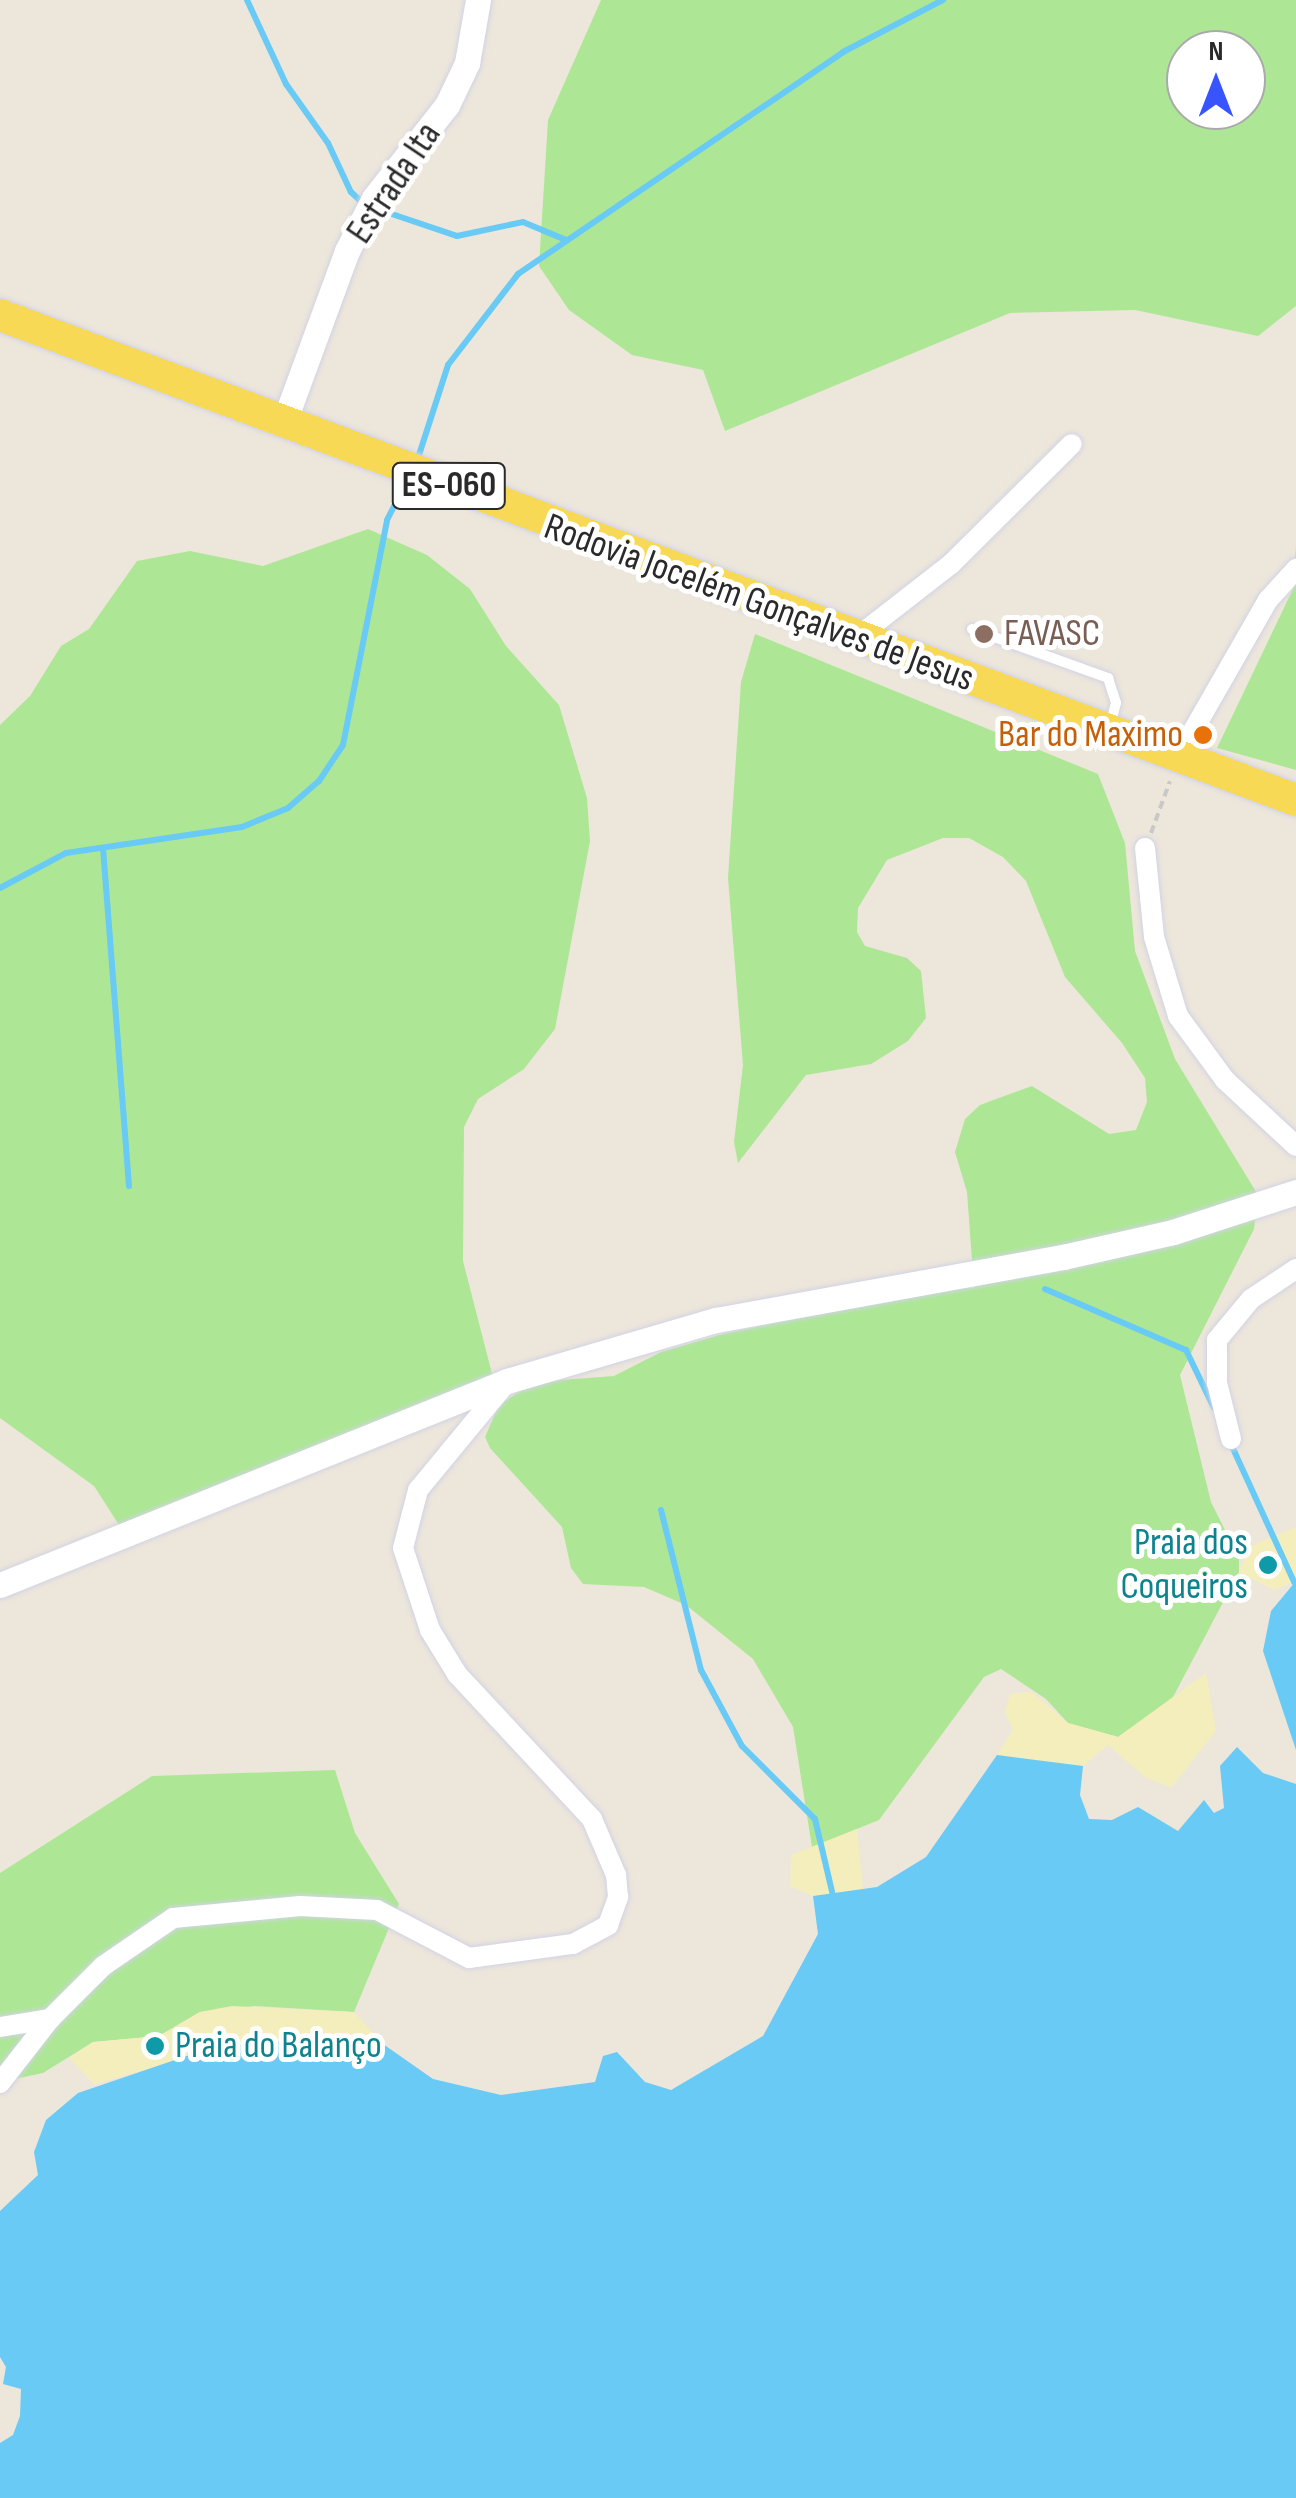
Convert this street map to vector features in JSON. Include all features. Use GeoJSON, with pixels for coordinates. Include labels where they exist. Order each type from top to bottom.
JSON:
{"type":"FeatureCollection","features":[{"type":"Feature","properties":{"kind":"main road","name":"Rodovia Jocelém Gonçalves de Jesus"},"geometry":{"type":"LineString","coordinates":[[0,315],[1296,800]]}},
{"type":"Feature","properties":{"kind":"street","name":"Estrada Ita"},"geometry":{"type":"LineString","coordinates":[[284,422],[347,251],[374,198],[447,105],[467,64],[478,0]]}},
{"type":"Feature","properties":{"kind":"street"},"geometry":{"type":"LineString","coordinates":[[856,638],[951,564],[1072,444]]}},
{"type":"Feature","properties":{"kind":"street"},"geometry":{"type":"LineString","coordinates":[[1178,758],[1268,600],[1296,569]]}},
{"type":"Feature","properties":{"kind":"street"},"geometry":{"type":"LineString","coordinates":[[1145,848],[1154,937],[1178,1016],[1226,1080],[1296,1146]]}},
{"type":"Feature","properties":{"kind":"street"},"geometry":{"type":"LineString","coordinates":[[0,1586],[507,1381],[716,1320],[820,1296],[1063,1258],[1173,1232],[1296,1192]]}},
{"type":"Feature","properties":{"kind":"street"},"geometry":{"type":"LineString","coordinates":[[1232,1439],[1217,1383],[1217,1340],[1251,1299],[1296,1269]]}},
{"type":"Feature","properties":{"kind":"street"},"geometry":{"type":"LineString","coordinates":[[0,2084],[50,2018],[103,1966],[173,1918],[300,1906],[377,1910],[469,1958],[572,1944],[608,1924],[618,1896],[616,1875],[592,1819],[457,1674],[423,1614],[402,1548],[418,1490],[507,1381]]}},
{"type":"Feature","properties":{"kind":"street"},"geometry":{"type":"LineString","coordinates":[[0,2028],[50,2018]]}},
{"type":"Feature","properties":{"kind":"lane"},"geometry":{"type":"LineString","coordinates":[[972,629],[1108,678],[1116,704],[1109,732]]}},
{"type":"Feature","properties":{"kind":"path"},"geometry":{"type":"LineString","coordinates":[[1145,848],[1178,758]]}},
{"type":"Feature","properties":{"kind":"green space"},"geometry":{"type":"Polygon","coordinates":[[[601,0],[1296,0],[1296,306],[1258,336],[1135,310],[1010,313],[725,431],[703,370],[632,355],[569,310],[539,266],[548,120],[601,0]]]}},
{"type":"Feature","properties":{"kind":"green space"},"geometry":{"type":"Polygon","coordinates":[[[368,529],[427,555],[470,589],[506,646],[559,705],[587,798],[590,841],[555,1029],[524,1069],[478,1099],[464,1127],[463,1261],[498,1397],[132,1545],[94,1486],[0,1418],[0,725],[30,696],[61,646],[89,629],[137,561],[190,551],[263,566],[368,529]]]}},
{"type":"Feature","properties":{"kind":"green space"},"geometry":{"type":"Polygon","coordinates":[[[1296,546],[1296,770],[1217,748],[1293,589],[1296,546]]]}},
{"type":"Feature","properties":{"kind":"green space"},"geometry":{"type":"Polygon","coordinates":[[[755,634],[1098,774],[1125,843],[1135,951],[1175,1059],[1258,1195],[1254,1229],[1180,1375],[1211,1502],[1239,1558],[1239,1572],[1172,1699],[1118,1737],[1068,1723],[1046,1699],[1001,1669],[984,1677],[879,1820],[812,1847],[793,1727],[753,1659],[686,1605],[644,1587],[583,1584],[571,1568],[562,1527],[490,1448],[485,1437],[499,1405],[534,1382],[614,1376],[661,1352],[719,1335],[940,1287],[974,1288],[967,1192],[955,1152],[965,1119],[980,1105],[1032,1086],[1109,1134],[1136,1130],[1147,1102],[1145,1078],[1122,1043],[1065,977],[1026,881],[1003,857],[969,838],[943,838],[887,860],[858,908],[857,932],[865,946],[907,958],[921,971],[926,1018],[908,1041],[871,1064],[806,1075],[738,1163],[734,1142],[743,1065],[728,878],[741,682],[755,634]]]}},
{"type":"Feature","properties":{"kind":"green space"},"geometry":{"type":"Polygon","coordinates":[[[335,1770],[355,1833],[399,1904],[354,2012],[255,2006],[200,2012],[159,2036],[93,2042],[43,2073],[0,2082],[0,1873],[152,1776],[335,1770]]]}},
{"type":"Feature","properties":{"kind":"sand","name":"Praia dos Coqueiros"},"geometry":{"type":"Polygon","coordinates":[[[1296,1527],[1296,1581],[1274,1590],[1239,1572],[1248,1547],[1296,1527]]]}},
{"type":"Feature","properties":{"kind":"sand"},"geometry":{"type":"Polygon","coordinates":[[[1206,1673],[1216,1731],[1171,1788],[1145,1777],[1108,1745],[1083,1766],[997,1755],[1013,1730],[1005,1712],[1010,1694],[1032,1692],[1068,1723],[1118,1737],[1206,1673]]]}},
{"type":"Feature","properties":{"kind":"sand"},"geometry":{"type":"Polygon","coordinates":[[[857,1829],[863,1891],[813,1896],[790,1886],[791,1855],[857,1829]]]}},
{"type":"Feature","properties":{"kind":"sand","name":"Praia do Balanço"},"geometry":{"type":"Polygon","coordinates":[[[232,2006],[354,2012],[383,2044],[254,2040],[94,2084],[69,2058],[93,2042],[159,2036],[200,2012],[232,2006]]]}},
{"type":"Feature","properties":{"kind":"water"},"geometry":{"type":"Polygon","coordinates":[[[1296,1581],[1296,1750],[1263,1651],[1271,1611],[1296,1581]]]}},
{"type":"Feature","properties":{"kind":"water"},"geometry":{"type":"Polygon","coordinates":[[[1237,1747],[1263,1773],[1296,1784],[1296,2498],[0,2498],[0,2443],[13,2435],[20,2416],[21,2389],[3,2384],[6,2367],[0,2357],[0,2211],[38,2175],[34,2152],[46,2120],[78,2093],[213,2047],[319,2038],[383,2044],[433,2079],[501,2095],[595,2082],[603,2056],[617,2052],[645,2082],[671,2090],[763,2036],[818,1934],[813,1896],[877,1887],[926,1857],[997,1755],[1083,1766],[1080,1795],[1089,1819],[1112,1820],[1138,1807],[1178,1831],[1204,1800],[1214,1813],[1224,1808],[1220,1766],[1237,1747]]]}},
{"type":"Feature","properties":{"kind":"waterway"},"geometry":{"type":"LineString","coordinates":[[247,0],[286,84],[328,143],[351,192],[365,205]]}},
{"type":"Feature","properties":{"kind":"waterway"},"geometry":{"type":"LineString","coordinates":[[418,458],[448,365],[518,274],[843,52],[943,0]]}},
{"type":"Feature","properties":{"kind":"waterway"},"geometry":{"type":"LineString","coordinates":[[377,209],[457,236],[523,222],[566,240]]}},
{"type":"Feature","properties":{"kind":"waterway"},"geometry":{"type":"LineString","coordinates":[[0,888],[66,853],[242,827],[288,808],[319,781],[343,745],[387,520],[408,479]]}},
{"type":"Feature","properties":{"kind":"waterway"},"geometry":{"type":"LineString","coordinates":[[103,848],[129,1186]]}},
{"type":"Feature","properties":{"kind":"waterway"},"geometry":{"type":"LineString","coordinates":[[1045,1289],[1186,1350],[1214,1408]]}},
{"type":"Feature","properties":{"kind":"waterway"},"geometry":{"type":"LineString","coordinates":[[1230,1442],[1294,1582]]}},
{"type":"Feature","properties":{"kind":"waterway"},"geometry":{"type":"LineString","coordinates":[[661,1510],[701,1670],[742,1746],[815,1819],[833,1896]]}},
{"type":"Feature","properties":{"kind":"place","name":"FAVASC"},"geometry":{"type":"Point","coordinates":[984,634]}},
{"type":"Feature","properties":{"kind":"place","name":"Bar do Maximo"},"geometry":{"type":"Point","coordinates":[1203,735]}},
{"type":"Feature","properties":{"kind":"place","name":"Praia dos Coqueiros"},"geometry":{"type":"Point","coordinates":[1268,1565]}},
{"type":"Feature","properties":{"kind":"place","name":"Praia do Balanço"},"geometry":{"type":"Point","coordinates":[155,2046]}}]}
